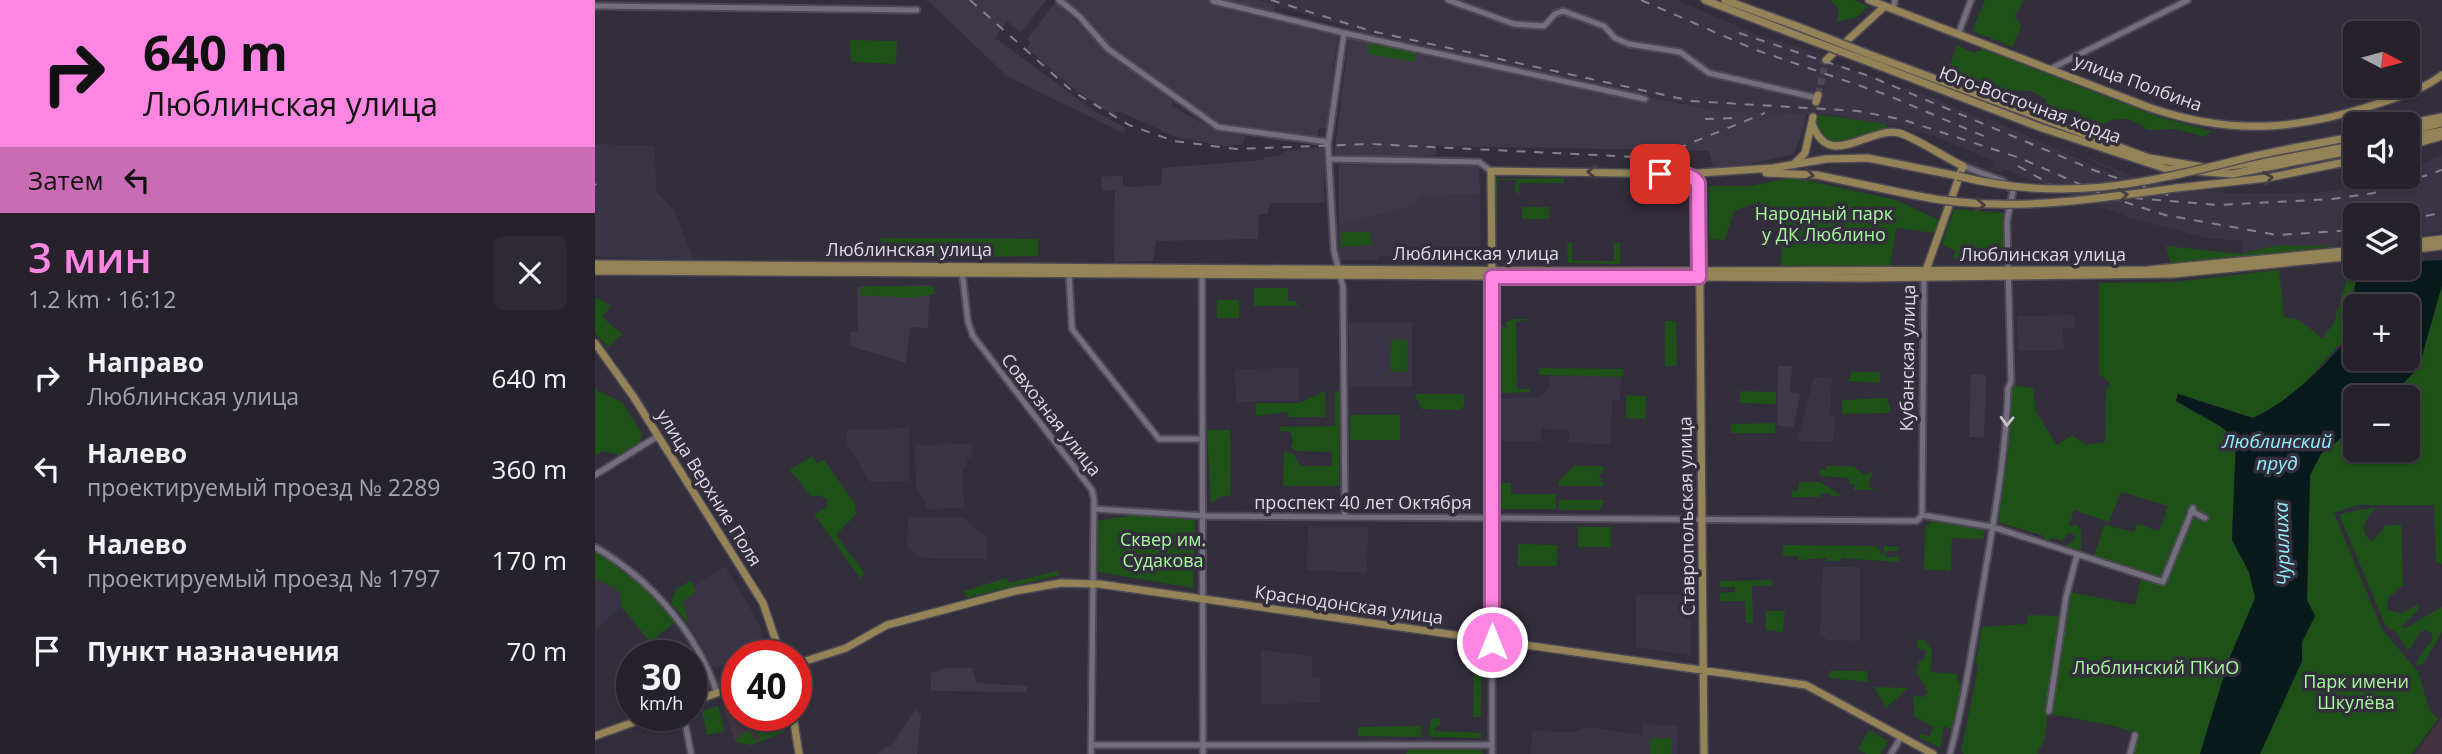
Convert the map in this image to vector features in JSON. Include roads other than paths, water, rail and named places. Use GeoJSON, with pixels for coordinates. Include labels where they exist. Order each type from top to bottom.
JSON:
{"type":"FeatureCollection","features":[{"type":"Feature","properties":{"kind":"main road","name":"Юго-Восточная хорда"},"geometry":{"type":"LineString","coordinates":[[1705,0],[1793,29]]}},
{"type":"Feature","properties":{"kind":"main road","name":"Юго-Восточная хорда"},"geometry":{"type":"LineString","coordinates":[[1725,0],[2039,127],[2167,169],[2232,174],[2343,152]]}},
{"type":"Feature","properties":{"kind":"main road","name":"улица Полбина"},"geometry":{"type":"LineString","coordinates":[[1869,0],[2192,122],[2247,128],[2301,123],[2343,114],[2414,92],[2442,75]]}},
{"type":"Feature","properties":{"kind":"main road"},"geometry":{"type":"LineString","coordinates":[[1828,57],[1889,7]]}},
{"type":"Feature","properties":{"kind":"main road","name":"Юго-Восточная хорда"},"geometry":{"type":"LineString","coordinates":[[1870,59],[2173,164],[2231,167],[2343,145]]}},
{"type":"Feature","properties":{"kind":"main road"},"geometry":{"type":"LineString","coordinates":[[2420,121],[2442,117]]}},
{"type":"Feature","properties":{"kind":"main road"},"geometry":{"type":"LineString","coordinates":[[1791,164],[1802,157],[1812,120],[1821,138],[1834,146],[1843,146],[1876,134],[1894,132],[1963,166]]}},
{"type":"Feature","properties":{"kind":"main road"},"geometry":{"type":"LineString","coordinates":[[2420,128],[2442,123]]}},
{"type":"Feature","properties":{"kind":"main road"},"geometry":{"type":"LineString","coordinates":[[2420,136],[2442,131]]}},
{"type":"Feature","properties":{"kind":"main road"},"geometry":{"type":"LineString","coordinates":[[2420,142],[2442,136]]}},
{"type":"Feature","properties":{"kind":"main road"},"geometry":{"type":"LineString","coordinates":[[1492,273],[1491,171],[1685,174],[1868,158],[2008,187],[2081,190],[2174,178],[2246,158],[2343,138]]}},
{"type":"Feature","properties":{"kind":"main road"},"geometry":{"type":"LineString","coordinates":[[1946,158],[1959,168],[1959,177]]}},
{"type":"Feature","properties":{"kind":"main road"},"geometry":{"type":"LineString","coordinates":[[1685,174],[1693,177],[1699,189],[1708,176],[1779,172],[1817,175],[1968,205],[2032,206],[2267,178],[2343,162]]}},
{"type":"Feature","properties":{"kind":"main road","name":"Кубанская улица"},"geometry":{"type":"LineString","coordinates":[[1925,274],[1963,166]]}},
{"type":"Feature","properties":{"kind":"main road","name":"Ставропольская улица"},"geometry":{"type":"LineString","coordinates":[[1699,189],[1704,754]]}},
{"type":"Feature","properties":{"kind":"main road"},"geometry":{"type":"LineString","coordinates":[[2420,242],[2442,239]]}},
{"type":"Feature","properties":{"kind":"main road"},"geometry":{"type":"LineString","coordinates":[[2420,249],[2442,246]]}},
{"type":"Feature","properties":{"kind":"main road","name":"Люблинская улица"},"geometry":{"type":"LineString","coordinates":[[2009,274],[2162,270],[2343,251]]}},
{"type":"Feature","properties":{"kind":"main road","name":"Люблинская улица"},"geometry":{"type":"LineString","coordinates":[[595,271],[2173,274],[2343,257]]}},
{"type":"Feature","properties":{"kind":"main road","name":"Люблинская улица"},"geometry":{"type":"LineString","coordinates":[[595,264],[1069,274],[1202,271]]}},
{"type":"Feature","properties":{"kind":"main road","name":"улица Верхние Поля"},"geometry":{"type":"LineString","coordinates":[[595,343],[658,436],[763,603],[776,640]]}},
{"type":"Feature","properties":{"kind":"main road","name":"Краснодонская улица"},"geometry":{"type":"LineString","coordinates":[[812,659],[846,648],[887,625],[1015,591],[1054,584],[1092,583],[1811,686],[1933,754]]}},
{"type":"Feature","properties":{"kind":"main road"},"geometry":{"type":"LineString","coordinates":[[707,696],[721,692]]}},
{"type":"Feature","properties":{"kind":"main road"},"geometry":{"type":"LineString","coordinates":[[595,736],[616,728]]}},
{"type":"Feature","properties":{"kind":"main road"},"geometry":{"type":"LineString","coordinates":[[795,731],[799,754]]}},
{"type":"Feature","properties":{"kind":"street"},"geometry":{"type":"LineString","coordinates":[[1059,0],[1079,16],[1108,49],[1218,127],[1328,142]]}},
{"type":"Feature","properties":{"kind":"street"},"geometry":{"type":"LineString","coordinates":[[1447,0],[1514,24],[1544,26],[1555,14],[1563,11],[1604,26],[1615,38],[1629,44],[1680,52],[1709,73],[1817,98]]}},
{"type":"Feature","properties":{"kind":"street"},"geometry":{"type":"LineString","coordinates":[[1889,7],[1895,0]]}},
{"type":"Feature","properties":{"kind":"street"},"geometry":{"type":"LineString","coordinates":[[1959,33],[1971,0]]}},
{"type":"Feature","properties":{"kind":"street"},"geometry":{"type":"LineString","coordinates":[[2050,69],[2188,0]]}},
{"type":"Feature","properties":{"kind":"street"},"geometry":{"type":"LineString","coordinates":[[1213,1],[1344,33],[1645,99]]}},
{"type":"Feature","properties":{"kind":"street"},"geometry":{"type":"LineString","coordinates":[[595,6],[616,3],[709,8],[917,10]]}},
{"type":"Feature","properties":{"kind":"street"},"geometry":{"type":"LineString","coordinates":[[1344,33],[1328,142],[1339,272],[1345,516]]}},
{"type":"Feature","properties":{"kind":"street"},"geometry":{"type":"LineString","coordinates":[[1808,142],[1814,137],[1821,138]]}},
{"type":"Feature","properties":{"kind":"street"},"geometry":{"type":"LineString","coordinates":[[1329,159],[1479,162],[1491,171]]}},
{"type":"Feature","properties":{"kind":"street"},"geometry":{"type":"LineString","coordinates":[[1950,754],[1960,715],[1993,527],[2003,461],[2008,387],[2011,382],[2007,221],[2012,188],[2003,181],[1963,166]]}},
{"type":"Feature","properties":{"kind":"street","name":"Совхозная улица"},"geometry":{"type":"LineString","coordinates":[[962,270],[968,322],[973,336],[1092,490],[1095,509],[1091,754]]}},
{"type":"Feature","properties":{"kind":"street"},"geometry":{"type":"LineString","coordinates":[[1202,271],[1203,754]]}},
{"type":"Feature","properties":{"kind":"street"},"geometry":{"type":"LineString","coordinates":[[1492,273],[1492,754]]}},
{"type":"Feature","properties":{"kind":"street"},"geometry":{"type":"LineString","coordinates":[[1069,274],[1072,329],[1134,409],[1159,439],[1202,439]]}},
{"type":"Feature","properties":{"kind":"street","name":"Кубанская улица"},"geometry":{"type":"LineString","coordinates":[[1922,515],[1925,274]]}},
{"type":"Feature","properties":{"kind":"street"},"geometry":{"type":"LineString","coordinates":[[595,475],[658,436]]}},
{"type":"Feature","properties":{"kind":"street","name":"проспект 40 лет Октября"},"geometry":{"type":"LineString","coordinates":[[1095,509],[1202,515],[1492,518],[1917,521],[1922,515]]}},
{"type":"Feature","properties":{"kind":"street"},"geometry":{"type":"LineString","coordinates":[[1922,515],[1993,527],[2163,582],[2192,509],[2205,518]]}},
{"type":"Feature","properties":{"kind":"street"},"geometry":{"type":"LineString","coordinates":[[595,547],[627,568],[668,607],[693,644],[717,693]]}},
{"type":"Feature","properties":{"kind":"street"},"geometry":{"type":"LineString","coordinates":[[2049,711],[2066,597],[2077,555]]}},
{"type":"Feature","properties":{"kind":"street"},"geometry":{"type":"LineString","coordinates":[[687,731],[691,754]]}},
{"type":"Feature","properties":{"kind":"street"},"geometry":{"type":"LineString","coordinates":[[2130,754],[2135,734]]}},
{"type":"Feature","properties":{"kind":"street"},"geometry":{"type":"LineString","coordinates":[[1891,754],[1901,737]]}},
{"type":"Feature","properties":{"kind":"street"},"geometry":{"type":"LineString","coordinates":[[1091,745],[1492,745]]}},
{"type":"Feature","properties":{"kind":"water","name":"Люблинский пруд"},"geometry":{"type":"Polygon","coordinates":[[[2442,260],[2442,285],[2420,363],[2420,294],[2355,294],[2355,287],[2357,280],[2420,280],[2420,261],[2442,260]]]}},
{"type":"Feature","properties":{"kind":"water","name":"Люблинский пруд"},"geometry":{"type":"Polygon","coordinates":[[[2343,342],[2343,371],[2415,371],[2402,385],[2343,385],[2343,437],[2321,454],[2310,475],[2307,600],[2315,616],[2302,642],[2302,661],[2260,754],[2200,754],[2229,659],[2255,598],[2249,572],[2232,540],[2236,439],[2220,426],[2176,401],[2178,394],[2253,418],[2296,390],[2343,342]]]}},
{"type":"Feature","properties":{"kind":"tunnel"},"geometry":{"type":"LineString","coordinates":[[1818,95],[1826,60]]}},
{"type":"Feature","properties":{"kind":"railway"},"geometry":{"type":"LineString","coordinates":[[970,0],[1072,91],[1129,125],[1174,141],[1236,149],[1370,144],[1636,157],[1681,147],[1765,113]]}},
{"type":"Feature","properties":{"kind":"railway"},"geometry":{"type":"LineString","coordinates":[[1271,0],[1371,31],[1692,101],[1858,111],[1904,120],[2020,158],[2109,197],[2165,215],[2277,235],[2343,231]]}},
{"type":"Feature","properties":{"kind":"railway"},"geometry":{"type":"LineString","coordinates":[[1641,0],[1756,50],[1887,95],[1988,138]]}},
{"type":"Feature","properties":{"kind":"railway"},"geometry":{"type":"LineString","coordinates":[[1739,33],[1869,76],[2096,171],[2171,196]]}},
{"type":"Feature","properties":{"kind":"railway"},"geometry":{"type":"LineString","coordinates":[[1705,119],[1734,118]]}},
{"type":"Feature","properties":{"kind":"railway"},"geometry":{"type":"LineString","coordinates":[[2018,166],[2050,184]]}},
{"type":"Feature","properties":{"kind":"railway"},"geometry":{"type":"LineString","coordinates":[[2134,198],[2218,205],[2332,199],[2374,193],[2442,170]]}},
{"type":"Feature","properties":{"kind":"railway"},"geometry":{"type":"LineString","coordinates":[[2420,217],[2442,213]]}},
{"type":"Feature","properties":{"kind":"park label","name":"Народный парк у ДК Люблино"},"geometry":{"type":"Point","coordinates":[1824,224]}},
{"type":"Feature","properties":{"kind":"park label","name":"Сквер им. Судакова"},"geometry":{"type":"Point","coordinates":[1163,550]}},
{"type":"Feature","properties":{"kind":"park label","name":"Люблинский ПКиО"},"geometry":{"type":"Point","coordinates":[2156,668]}},
{"type":"Feature","properties":{"kind":"park label","name":"Парк имени Шкулёва"},"geometry":{"type":"Point","coordinates":[2356,692]}},
{"type":"Feature","properties":{"kind":"water label","name":"Чурилиха"},"geometry":{"type":"Point","coordinates":[2282,544]}}]}
